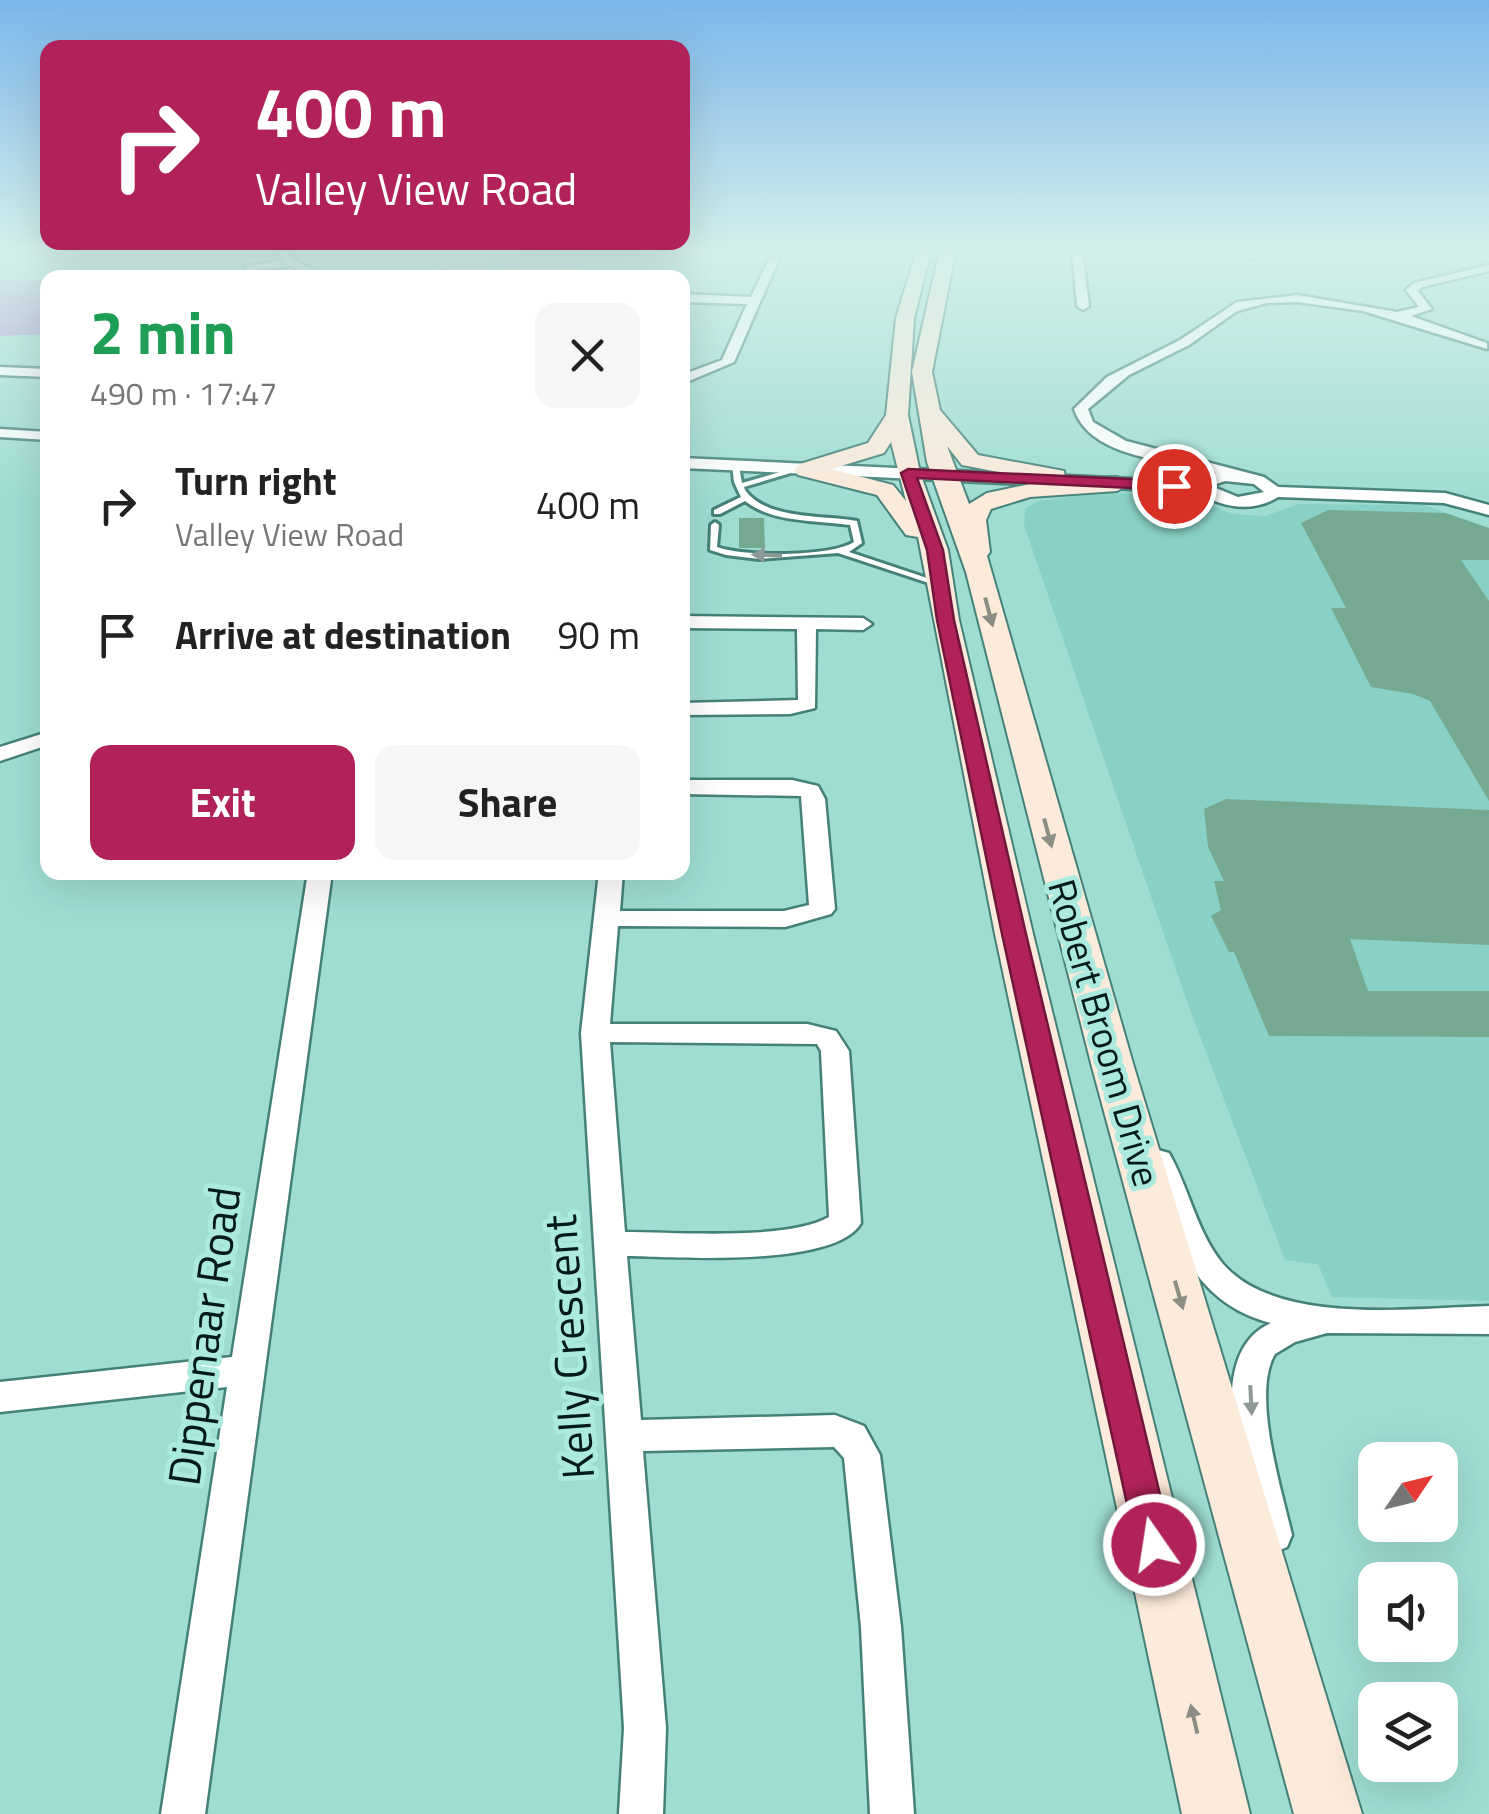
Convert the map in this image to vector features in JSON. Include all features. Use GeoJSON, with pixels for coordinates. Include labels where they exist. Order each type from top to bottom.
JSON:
{"type":"FeatureCollection","features":[{"type":"Feature","properties":{"kind":"street"},"geometry":{"type":"LineString","coordinates":[[690,377],[727,362],[742,334]]}},
{"type":"Feature","properties":{"kind":"street","name":"Robert Broom Drive"},"geometry":{"type":"LineString","coordinates":[[904,334],[897,415],[926,474],[951,568],[1113,1067],[1320,1784]]}},
{"type":"Feature","properties":{"kind":"street","name":"Robert Broom Drive"},"geometry":{"type":"LineString","coordinates":[[926,474],[922,372],[929,334]]}},
{"type":"Feature","properties":{"kind":"street"},"geometry":{"type":"LineString","coordinates":[[1199,334],[1104,382],[1080,409],[1082,421],[1108,439],[1156,454],[1210,463],[1236,476]]}},
{"type":"Feature","properties":{"kind":"street"},"geometry":{"type":"LineString","coordinates":[[1445,334],[1482,346]]}},
{"type":"Feature","properties":{"kind":"street"},"geometry":{"type":"LineString","coordinates":[[0,371],[40,373]]}},
{"type":"Feature","properties":{"kind":"street"},"geometry":{"type":"LineString","coordinates":[[926,405],[970,460],[1080,481]]}},
{"type":"Feature","properties":{"kind":"street"},"geometry":{"type":"LineString","coordinates":[[800,469],[876,448],[897,415]]}},
{"type":"Feature","properties":{"kind":"street"},"geometry":{"type":"LineString","coordinates":[[0,434],[40,436]]}},
{"type":"Feature","properties":{"kind":"street"},"geometry":{"type":"LineString","coordinates":[[690,464],[1202,487],[1212,495],[1246,502],[1266,499],[1274,492]]}},
{"type":"Feature","properties":{"kind":"street"},"geometry":{"type":"LineString","coordinates":[[800,469],[884,490],[905,521],[951,568],[980,505],[1023,492],[1117,484]]}},
{"type":"Feature","properties":{"kind":"street"},"geometry":{"type":"LineString","coordinates":[[1202,487],[1207,479],[1236,476],[1258,480],[1274,492],[1445,498],[1489,510]]}},
{"type":"Feature","properties":{"kind":"street","name":"Robert Broom Drive"},"geometry":{"type":"LineString","coordinates":[[951,568],[1014,934],[1216,1814]]}},
{"type":"Feature","properties":{"kind":"street"},"geometry":{"type":"LineString","coordinates":[[690,622],[862,624]]}},
{"type":"Feature","properties":{"kind":"street"},"geometry":{"type":"LineString","coordinates":[[690,709],[790,708],[810,703],[806,624]]}},
{"type":"Feature","properties":{"kind":"street"},"geometry":{"type":"LineString","coordinates":[[0,754],[40,741]]}},
{"type":"Feature","properties":{"kind":"street"},"geometry":{"type":"LineString","coordinates":[[604,918],[785,919],[822,909],[814,799],[810,791],[792,787],[690,787]]}},
{"type":"Feature","properties":{"kind":"street","name":"Dippenaar Road"},"geometry":{"type":"LineString","coordinates":[[183,1814],[319,880]]}},
{"type":"Feature","properties":{"kind":"street","name":"Kelly Crescent"},"geometry":{"type":"LineString","coordinates":[[610,880],[595,1034],[645,1728],[641,1814]]}},
{"type":"Feature","properties":{"kind":"street"},"geometry":{"type":"LineString","coordinates":[[595,1034],[807,1034],[826,1037],[835,1051],[845,1223],[837,1232],[801,1240],[609,1244]]}},
{"type":"Feature","properties":{"kind":"street"},"geometry":{"type":"LineString","coordinates":[[1113,1067],[1210,1272],[1227,1290],[1258,1307],[1331,1319],[1489,1320]]}},
{"type":"Feature","properties":{"kind":"street"},"geometry":{"type":"LineString","coordinates":[[1320,1784],[1250,1410],[1249,1372],[1264,1343],[1296,1328],[1331,1319]]}},
{"type":"Feature","properties":{"kind":"street"},"geometry":{"type":"LineString","coordinates":[[0,1396],[246,1370]]}},
{"type":"Feature","properties":{"kind":"street"},"geometry":{"type":"LineString","coordinates":[[624,1436],[835,1432],[846,1433],[855,1440],[862,1455],[880,1627],[892,1814]]}},
{"type":"Feature","properties":{"kind":"lane"},"geometry":{"type":"LineString","coordinates":[[735,466],[745,498]]}},
{"type":"Feature","properties":{"kind":"lane"},"geometry":{"type":"LineString","coordinates":[[740,486],[800,469]]}},
{"type":"Feature","properties":{"kind":"lane"},"geometry":{"type":"LineString","coordinates":[[716,525],[713,548],[725,553],[785,556],[844,550],[858,544],[854,523],[789,514],[745,498],[717,512]]}},
{"type":"Feature","properties":{"kind":"lane"},"geometry":{"type":"LineString","coordinates":[[844,550],[843,554],[951,568]]}},
{"type":"Feature","properties":{"kind":"shaded area"},"geometry":{"type":"Polygon","coordinates":[[[1099,493],[1171,494],[1233,514],[1265,516],[1299,504],[1425,505],[1489,528],[1489,1301],[1332,1297],[1318,1264],[1285,1260],[1187,1002],[1024,525],[1025,509],[1037,501],[1099,493]]]}},
{"type":"Feature","properties":{"kind":"building"},"geometry":{"type":"Polygon","coordinates":[[[1328,510],[1445,513],[1489,528],[1489,560],[1461,560],[1489,601],[1489,801],[1430,701],[1371,687],[1331,608],[1346,608],[1301,523],[1328,510]]]}},
{"type":"Feature","properties":{"kind":"building"},"geometry":{"type":"Polygon","coordinates":[[[739,518],[764,518],[765,548],[739,548],[739,518]]]}},
{"type":"Feature","properties":{"kind":"building"},"geometry":{"type":"Polygon","coordinates":[[[1226,799],[1489,810],[1489,945],[1350,939],[1368,991],[1489,991],[1489,1037],[1269,1036],[1234,952],[1229,952],[1211,916],[1221,910],[1214,881],[1224,881],[1208,847],[1204,809],[1226,799]]]}},
{"type":"Feature","properties":{"kind":"route"},"geometry":{"type":"LineString","coordinates":[[1154,1545],[1014,934],[945,620],[935,550],[908,473],[1174,486]]}}]}
